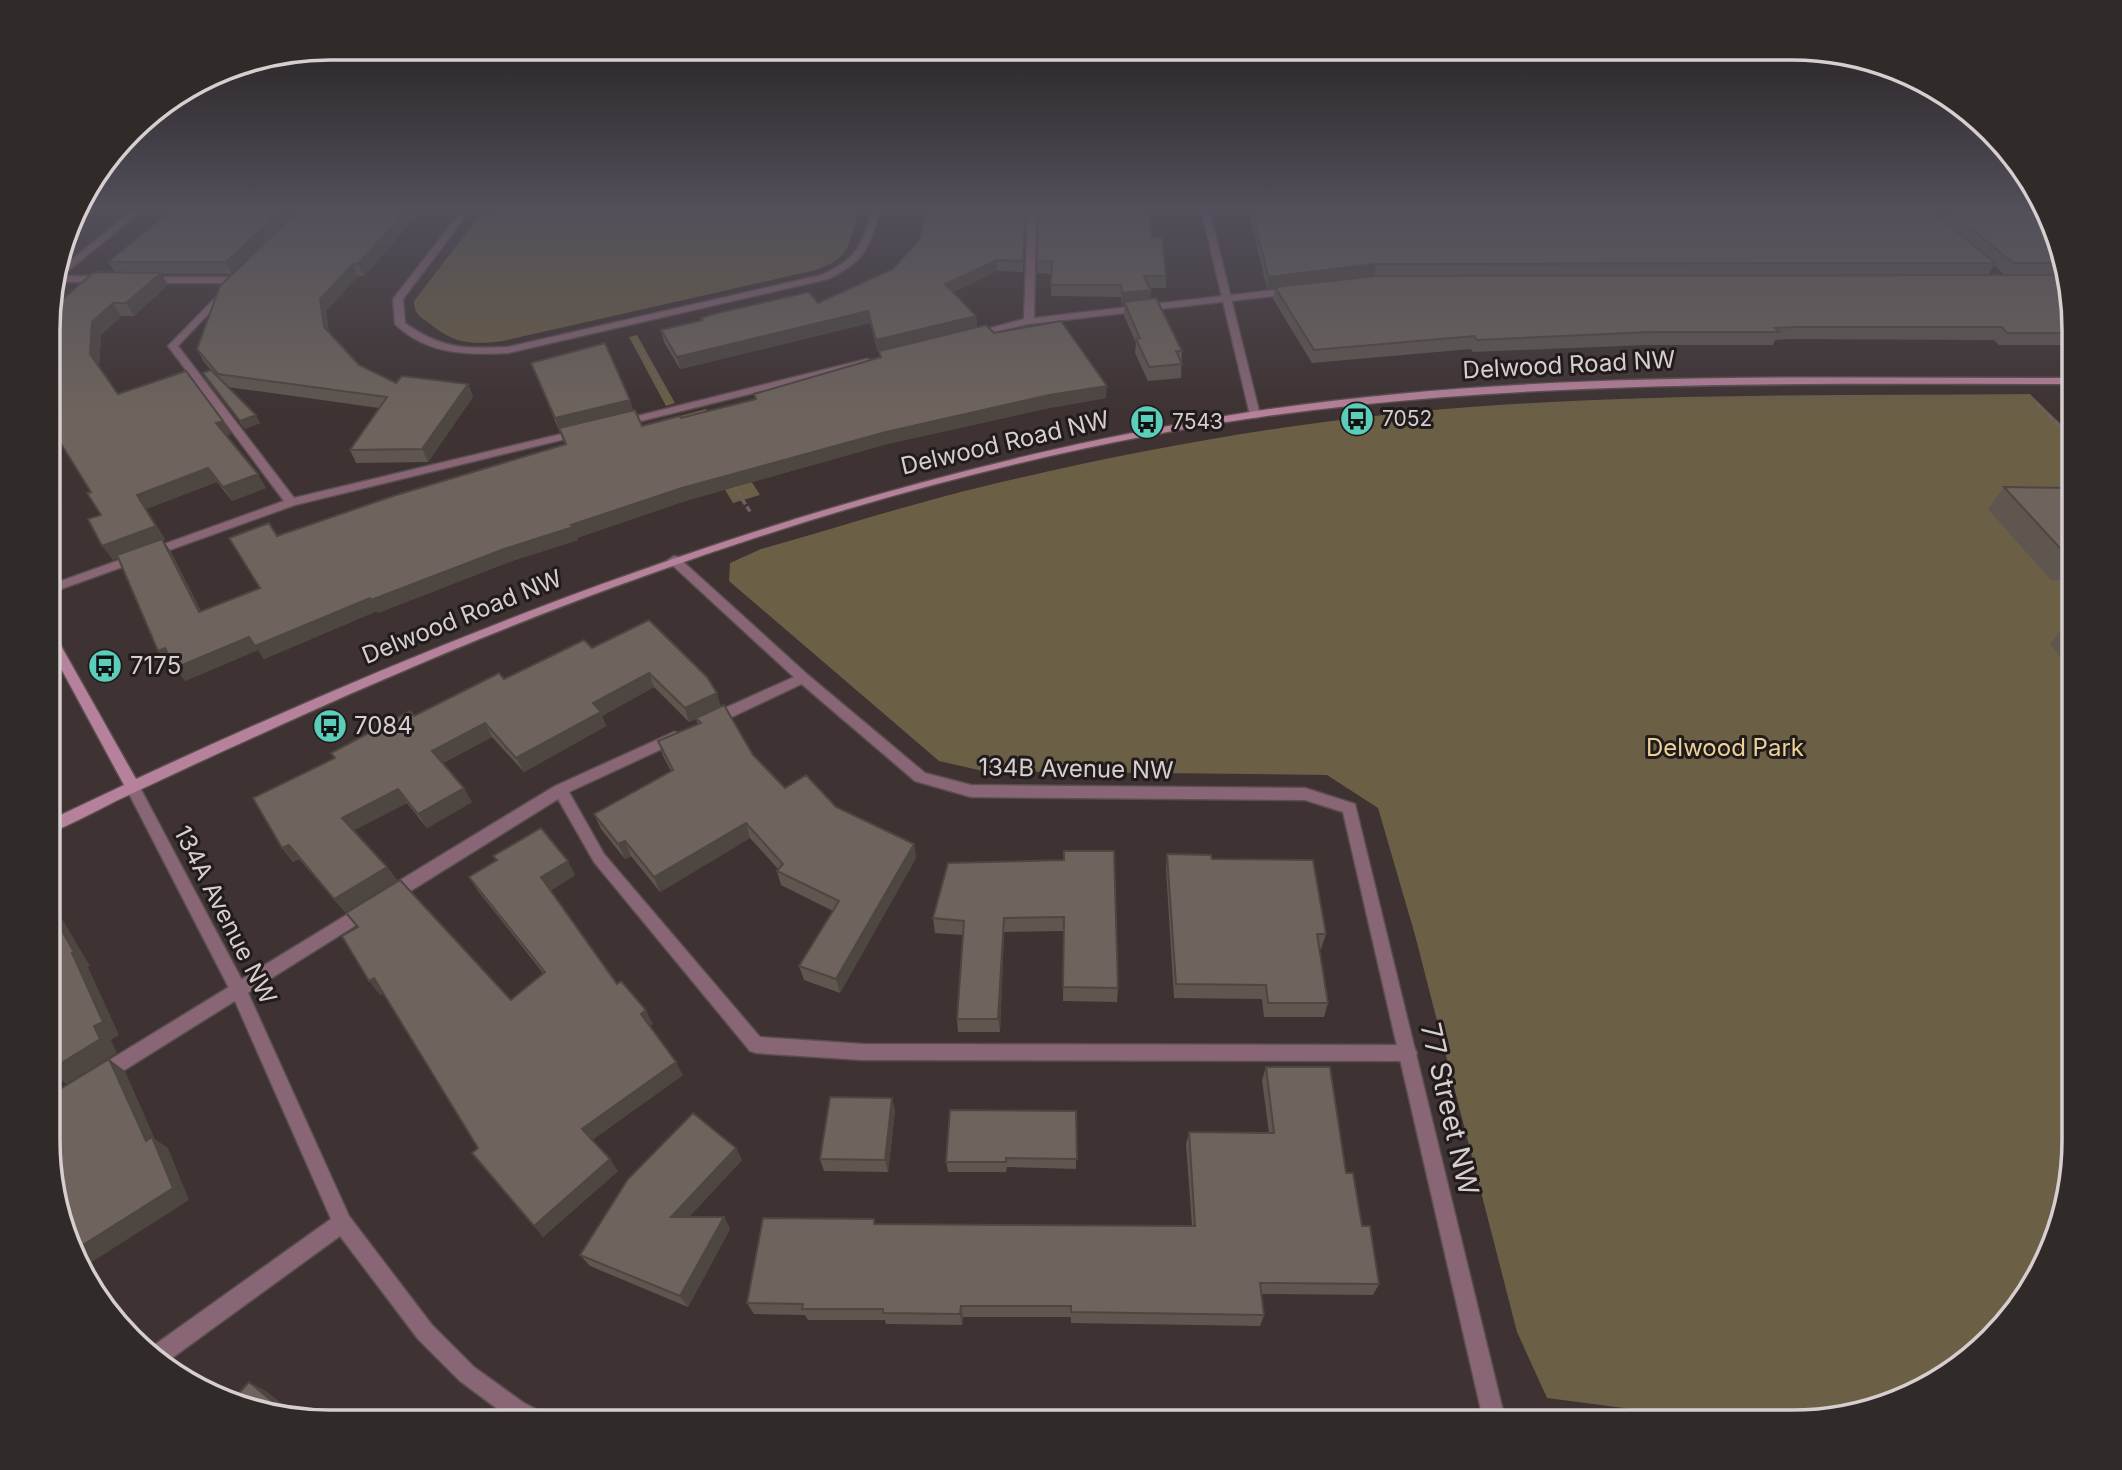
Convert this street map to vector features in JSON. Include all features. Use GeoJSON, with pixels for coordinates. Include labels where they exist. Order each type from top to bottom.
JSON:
{"type":"FeatureCollection","features":[{"type":"Feature","properties":{"kind":"street"},"geometry":{"type":"LineString","coordinates":[[65,278],[110,279]]}},
{"type":"Feature","properties":{"kind":"street"},"geometry":{"type":"LineString","coordinates":[[238,278],[173,346],[290,502]]}},
{"type":"Feature","properties":{"kind":"street"},"geometry":{"type":"LineString","coordinates":[[414,278],[398,299],[400,324],[421,341],[455,352],[521,347],[823,278]]}},
{"type":"Feature","properties":{"kind":"street"},"geometry":{"type":"LineString","coordinates":[[1029,321],[1030,278]]}},
{"type":"Feature","properties":{"kind":"street"},"geometry":{"type":"LineString","coordinates":[[1220,278],[1255,415]]}},
{"type":"Feature","properties":{"kind":"street"},"geometry":{"type":"LineString","coordinates":[[138,279],[235,280]]}},
{"type":"Feature","properties":{"kind":"street"},"geometry":{"type":"LineString","coordinates":[[964,338],[1029,321],[1307,290]]}},
{"type":"Feature","properties":{"kind":"street"},"geometry":{"type":"LineString","coordinates":[[609,426],[885,358]]}},
{"type":"Feature","properties":{"kind":"street","name":"Delwood Road NW"},"geometry":{"type":"LineString","coordinates":[[59,822],[132,786],[431,652],[674,560],[836,509],[985,469],[1121,439],[1255,415],[1400,398],[1585,385],[1678,382],[2062,382]]}},
{"type":"Feature","properties":{"kind":"street"},"geometry":{"type":"LineString","coordinates":[[59,586],[290,502],[596,429]]}},
{"type":"Feature","properties":{"kind":"street","name":"134B Avenue NW"},"geometry":{"type":"LineString","coordinates":[[674,560],[803,678],[920,778],[971,791],[1305,794],[1350,808]]}},
{"type":"Feature","properties":{"kind":"street","name":"134A Avenue NW"},"geometry":{"type":"LineString","coordinates":[[59,653],[238,989],[342,1223],[425,1332],[505,1410]]}},
{"type":"Feature","properties":{"kind":"street"},"geometry":{"type":"LineString","coordinates":[[85,1085],[560,790],[803,678]]}},
{"type":"Feature","properties":{"kind":"street"},"geometry":{"type":"LineString","coordinates":[[560,790],[600,858],[756,1045],[863,1052],[1408,1053]]}},
{"type":"Feature","properties":{"kind":"street","name":"77 Street NW"},"geometry":{"type":"LineString","coordinates":[[1350,808],[1492,1410]]}},
{"type":"Feature","properties":{"kind":"street"},"geometry":{"type":"LineString","coordinates":[[162,1352],[342,1223]]}},
{"type":"Feature","properties":{"kind":"path"},"geometry":{"type":"LineString","coordinates":[[2014,382],[2062,428]]}},
{"type":"Feature","properties":{"kind":"green space"},"geometry":{"type":"Polygon","coordinates":[[[432,278],[782,278],[503,341],[481,343],[455,339],[438,330],[420,317],[414,301],[432,278]]]}},
{"type":"Feature","properties":{"kind":"green space"},"geometry":{"type":"Polygon","coordinates":[[[637,335],[675,403],[666,406],[629,337],[637,335]]]}},
{"type":"Feature","properties":{"kind":"green space","name":"Delwood Park"},"geometry":{"type":"Polygon","coordinates":[[[2030,394],[2062,425],[2062,1158],[2057,1193],[2035,1260],[2007,1305],[1983,1331],[1957,1355],[1912,1383],[1845,1405],[1810,1410],[1639,1410],[1547,1398],[1517,1332],[1415,935],[1378,808],[1327,775],[983,771],[939,761],[729,581],[730,563],[761,549],[929,500],[1103,460],[1222,437],[1393,414],[1483,406],[1756,396],[2030,394]]]}},
{"type":"Feature","properties":{"kind":"green space"},"geometry":{"type":"Polygon","coordinates":[[[706,409],[760,495],[733,503],[680,416],[706,409]]]}},
{"type":"Feature","properties":{"kind":"building"},"geometry":{"type":"Polygon","coordinates":[[[88,278],[156,278],[126,303],[113,303],[92,322],[90,354],[118,394],[186,371],[223,421],[216,423],[258,474],[223,487],[208,468],[137,495],[156,526],[102,546],[88,519],[101,515],[87,493],[91,492],[59,440],[61,300],[88,278]]]}},
{"type":"Feature","properties":{"kind":"building"},"geometry":{"type":"Polygon","coordinates":[[[229,278],[340,278],[320,299],[324,327],[359,365],[396,383],[402,376],[468,384],[422,449],[350,450],[387,397],[218,374],[197,349],[220,286],[229,278]]]}},
{"type":"Feature","properties":{"kind":"building"},"geometry":{"type":"Polygon","coordinates":[[[874,278],[959,278],[945,284],[976,316],[876,340],[868,311],[677,357],[661,330],[703,320],[701,318],[718,313],[809,292],[818,303],[874,278]]]}},
{"type":"Feature","properties":{"kind":"building"},"geometry":{"type":"Polygon","coordinates":[[[1051,278],[1145,278],[1151,290],[1122,293],[1121,285],[1051,285],[1051,278]]]}},
{"type":"Feature","properties":{"kind":"building"},"geometry":{"type":"Polygon","coordinates":[[[1362,278],[2057,278],[2062,333],[2007,333],[2002,327],[1797,327],[1775,328],[1779,332],[1651,332],[1477,340],[1474,336],[1314,350],[1275,287],[1362,278]]]}},
{"type":"Feature","properties":{"kind":"building"},"geometry":{"type":"Polygon","coordinates":[[[1156,298],[1182,351],[1176,351],[1182,364],[1149,367],[1136,339],[1140,338],[1124,302],[1156,298]]]}},
{"type":"Feature","properties":{"kind":"building"},"geometry":{"type":"Polygon","coordinates":[[[1061,321],[1107,386],[1049,395],[886,432],[682,488],[504,549],[371,600],[370,598],[255,646],[249,637],[175,668],[165,648],[158,651],[117,555],[162,539],[199,612],[260,588],[229,538],[269,523],[277,536],[393,496],[566,444],[559,428],[635,410],[642,426],[679,416],[681,418],[756,399],[754,394],[881,357],[879,351],[986,325],[994,333],[1061,321]]]}},
{"type":"Feature","properties":{"kind":"building"},"geometry":{"type":"Polygon","coordinates":[[[605,343],[630,400],[555,418],[531,363],[605,343]]]}},
{"type":"Feature","properties":{"kind":"building"},"geometry":{"type":"Polygon","coordinates":[[[211,370],[256,415],[240,421],[203,373],[211,370]]]}},
{"type":"Feature","properties":{"kind":"building"},"geometry":{"type":"Polygon","coordinates":[[[2004,487],[2062,488],[2062,550],[2004,487]]]}},
{"type":"Feature","properties":{"kind":"building"},"geometry":{"type":"Polygon","coordinates":[[[649,620],[707,677],[717,693],[685,708],[649,673],[593,703],[601,712],[516,758],[485,723],[432,751],[464,788],[418,814],[398,789],[342,818],[387,867],[334,899],[289,845],[282,848],[253,798],[335,758],[331,753],[410,711],[414,716],[499,673],[504,679],[584,640],[592,648],[649,620]]]}},
{"type":"Feature","properties":{"kind":"building"},"geometry":{"type":"Polygon","coordinates":[[[724,705],[753,755],[785,788],[806,775],[836,807],[914,844],[836,979],[799,966],[839,901],[777,871],[783,864],[746,823],[654,877],[625,841],[618,844],[594,814],[673,770],[658,741],[701,723],[696,718],[724,705]]]}},
{"type":"Feature","properties":{"kind":"building"},"geometry":{"type":"Polygon","coordinates":[[[541,828],[568,861],[541,877],[617,984],[621,981],[646,1010],[641,1014],[676,1062],[582,1129],[610,1159],[534,1226],[472,1153],[478,1148],[374,978],[369,981],[342,936],[358,927],[346,913],[400,880],[511,1000],[545,972],[469,877],[497,860],[493,856],[541,828]]]}},
{"type":"Feature","properties":{"kind":"building"},"geometry":{"type":"Polygon","coordinates":[[[1064,851],[1114,851],[1118,988],[1063,987],[1064,917],[1004,918],[998,1019],[957,1019],[964,921],[933,918],[948,863],[1064,860],[1064,851]]]}},
{"type":"Feature","properties":{"kind":"building"},"geometry":{"type":"Polygon","coordinates":[[[1167,854],[1211,855],[1212,859],[1313,860],[1326,934],[1317,934],[1328,1003],[1268,1003],[1266,985],[1176,984],[1167,854]]]}},
{"type":"Feature","properties":{"kind":"building"},"geometry":{"type":"Polygon","coordinates":[[[59,926],[74,952],[72,953],[103,1022],[94,1026],[100,1039],[59,1064],[59,926]]]}},
{"type":"Feature","properties":{"kind":"building"},"geometry":{"type":"Polygon","coordinates":[[[109,1059],[146,1141],[152,1137],[173,1188],[81,1246],[69,1210],[62,1176],[59,1090],[109,1059]]]}},
{"type":"Feature","properties":{"kind":"building"},"geometry":{"type":"Polygon","coordinates":[[[1266,1067],[1330,1067],[1346,1173],[1353,1173],[1362,1226],[1370,1226],[1379,1284],[1260,1283],[1264,1315],[1071,1312],[1071,1306],[961,1306],[960,1314],[883,1313],[883,1309],[802,1309],[803,1304],[747,1303],[763,1218],[874,1219],[874,1224],[1195,1226],[1189,1132],[1274,1133],[1266,1067]]]}},
{"type":"Feature","properties":{"kind":"building"},"geometry":{"type":"Polygon","coordinates":[[[830,1097],[892,1098],[885,1160],[820,1159],[830,1097]]]}},
{"type":"Feature","properties":{"kind":"building"},"geometry":{"type":"Polygon","coordinates":[[[950,1110],[1076,1111],[1077,1159],[1006,1158],[1006,1162],[946,1162],[950,1110]]]}},
{"type":"Feature","properties":{"kind":"building"},"geometry":{"type":"Polygon","coordinates":[[[693,1113],[736,1148],[671,1217],[724,1217],[680,1296],[580,1255],[628,1179],[693,1113]]]}},
{"type":"Feature","properties":{"kind":"building"},"geometry":{"type":"Polygon","coordinates":[[[249,1382],[277,1405],[260,1401],[238,1394],[249,1382]]]}},
{"type":"Feature","properties":{"kind":"place","name":"7052"},"geometry":{"type":"Point","coordinates":[1357,419]}},
{"type":"Feature","properties":{"kind":"place","name":"7543"},"geometry":{"type":"Point","coordinates":[1147,422]}},
{"type":"Feature","properties":{"kind":"place","name":"7175"},"geometry":{"type":"Point","coordinates":[105,666]}},
{"type":"Feature","properties":{"kind":"place","name":"7084"},"geometry":{"type":"Point","coordinates":[330,726]}}]}
